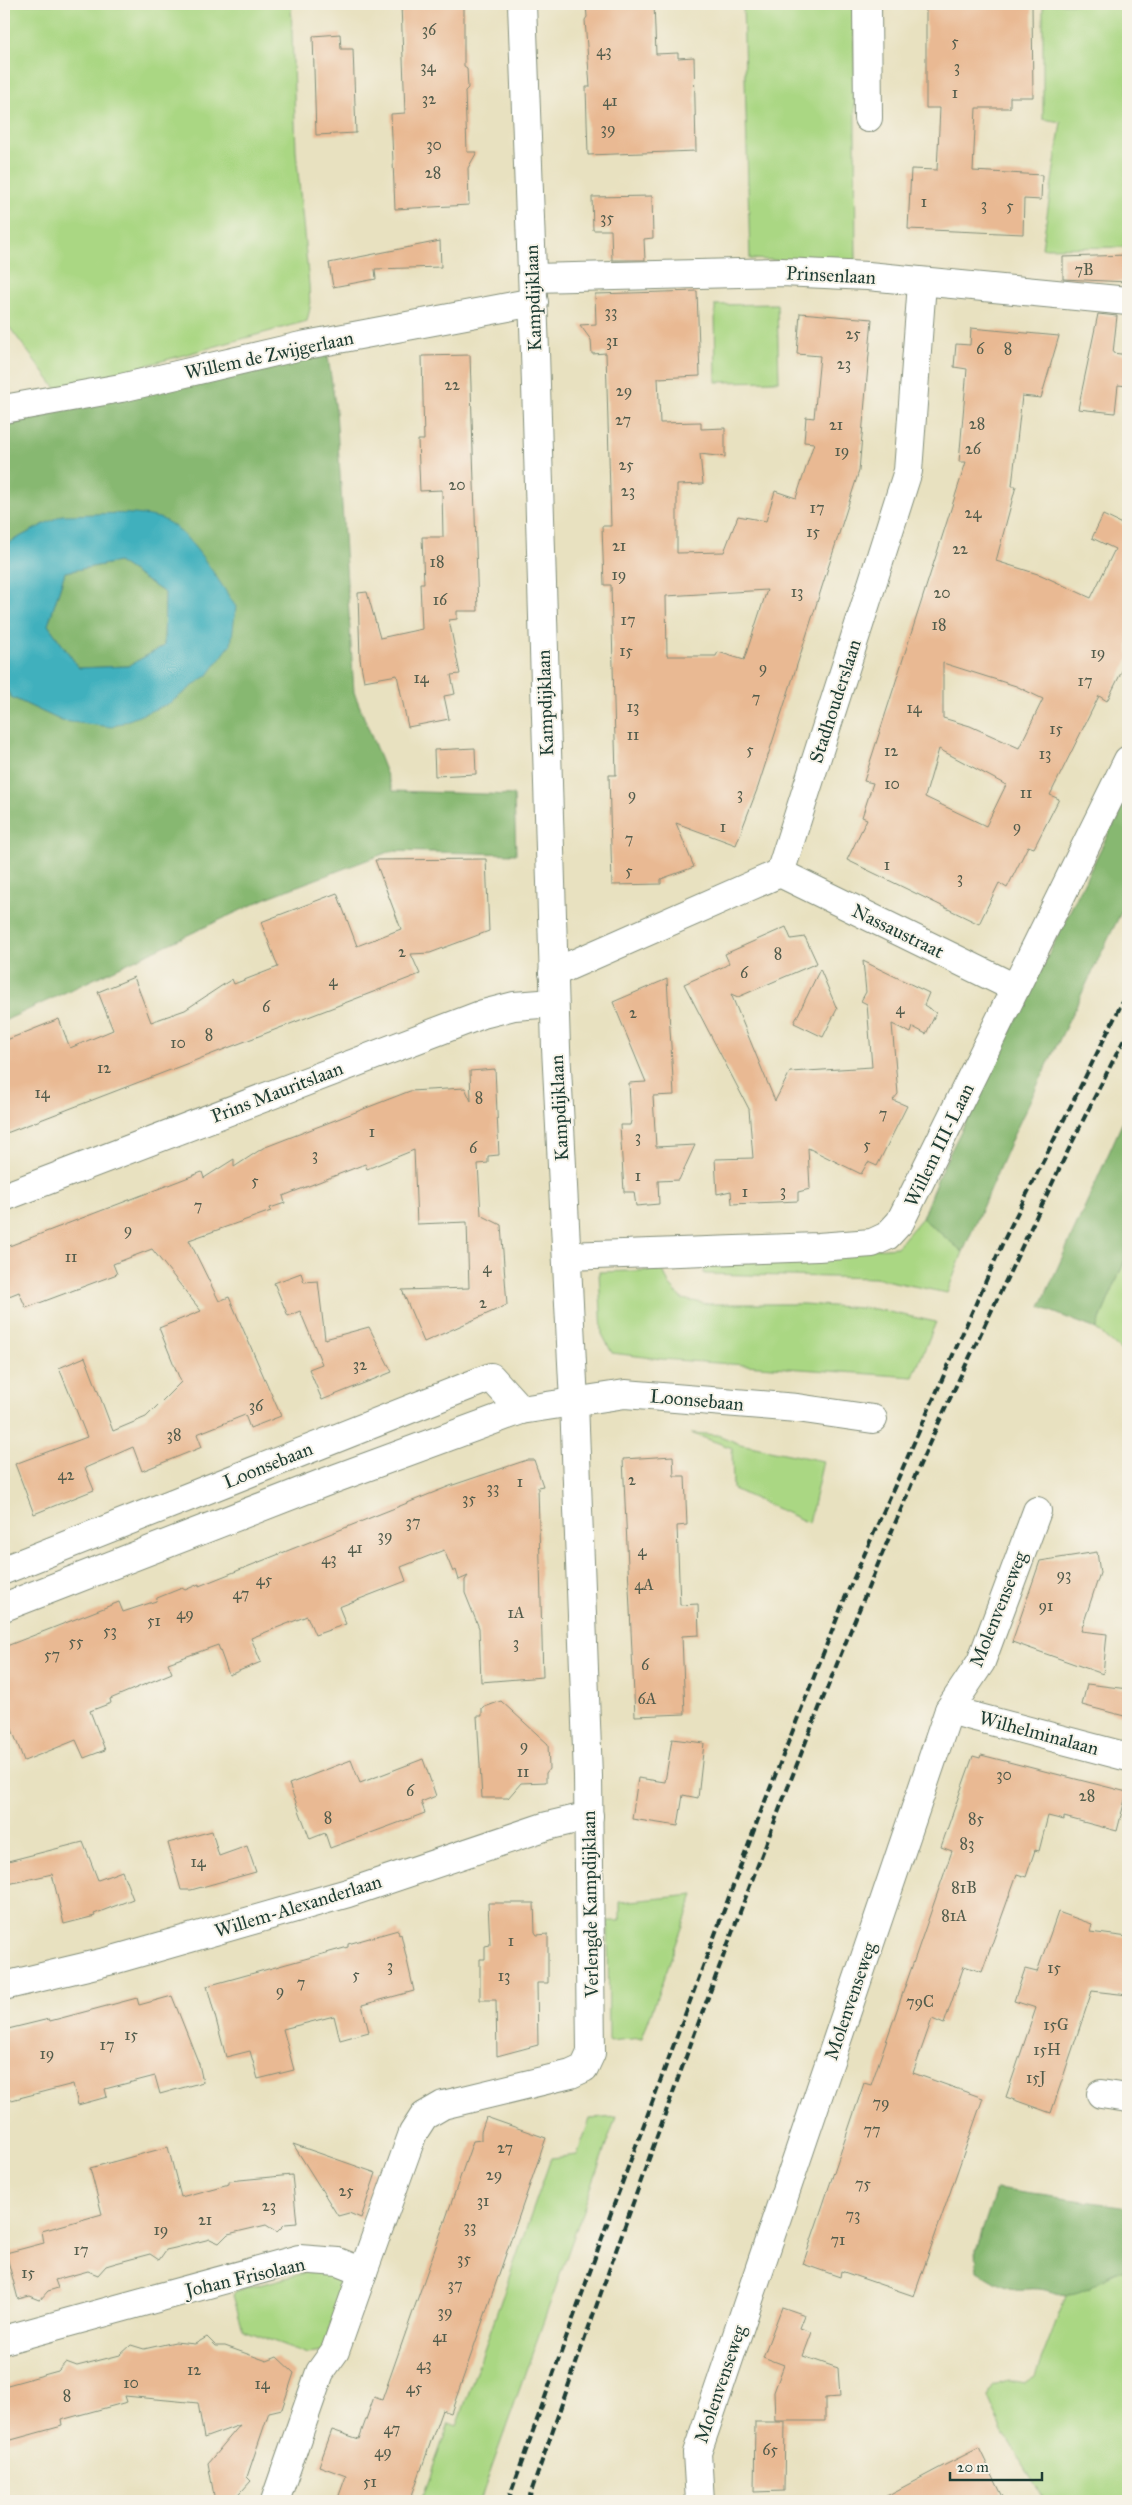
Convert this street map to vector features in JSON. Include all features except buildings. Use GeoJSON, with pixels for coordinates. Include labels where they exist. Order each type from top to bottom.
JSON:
{"type":"FeatureCollection","features":[{"type":"Feature","properties":{"kind":"street","name":"Kampdijklaan"},"geometry":{"type":"LineString","coordinates":[[522,4],[533,290],[554,1003],[574,1402]]}},
{"type":"Feature","properties":{"kind":"street"},"geometry":{"type":"LineString","coordinates":[[867,4],[868,118]]}},
{"type":"Feature","properties":{"kind":"street","name":"Prinsenlaan"},"geometry":{"type":"LineString","coordinates":[[533,290],[782,272],[868,276],[922,283],[1128,301]]}},
{"type":"Feature","properties":{"kind":"street","name":"Stadhouderslaan"},"geometry":{"type":"LineString","coordinates":[[780,873],[908,471],[922,283]]}},
{"type":"Feature","properties":{"kind":"street","name":"Willem de Zwijgerlaan"},"geometry":{"type":"LineString","coordinates":[[4,409],[121,388],[533,290]]}},
{"type":"Feature","properties":{"kind":"street","name":"Willem III-Laan"},"geometry":{"type":"LineString","coordinates":[[566,1256],[818,1247],[872,1243],[887,1236],[900,1222],[1128,760]]}},
{"type":"Feature","properties":{"kind":"street"},"geometry":{"type":"LineString","coordinates":[[553,973],[780,873]]}},
{"type":"Feature","properties":{"kind":"street","name":"Nassaustraat"},"geometry":{"type":"LineString","coordinates":[[780,873],[1016,988]]}},
{"type":"Feature","properties":{"kind":"street","name":"Prins Mauritslaan"},"geometry":{"type":"LineString","coordinates":[[4,1197],[483,1014],[514,1006],[554,1003]]}},
{"type":"Feature","properties":{"kind":"street","name":"Loonsebaan"},"geometry":{"type":"LineString","coordinates":[[4,1570],[491,1377],[521,1410]]}},
{"type":"Feature","properties":{"kind":"street","name":"Loonsebaan"},"geometry":{"type":"LineString","coordinates":[[4,1607],[323,1482],[521,1410],[625,1394],[797,1408],[873,1419]]}},
{"type":"Feature","properties":{"kind":"street","name":"Verlengde Kampdijklaan"},"geometry":{"type":"LineString","coordinates":[[363,2272],[413,2133],[424,2116],[444,2105],[571,2074],[584,2068],[591,2053],[589,1816],[574,1402]]}},
{"type":"Feature","properties":{"kind":"street","name":"Molenvenseweg"},"geometry":{"type":"LineString","coordinates":[[700,2501],[697,2453],[949,1710],[981,1662],[1037,1511]]}},
{"type":"Feature","properties":{"kind":"street","name":"Wilhelminalaan"},"geometry":{"type":"LineString","coordinates":[[949,1710],[1128,1757]]}},
{"type":"Feature","properties":{"kind":"street","name":"Willem-Alexanderlaan"},"geometry":{"type":"LineString","coordinates":[[4,1986],[113,1960],[348,1893],[547,1826],[589,1816]]}},
{"type":"Feature","properties":{"kind":"street"},"geometry":{"type":"LineString","coordinates":[[1102,2094],[1128,2098]]}},
{"type":"Feature","properties":{"kind":"street","name":"Johan Frisolaan"},"geometry":{"type":"LineString","coordinates":[[4,2340],[299,2259],[338,2262],[363,2272]]}},
{"type":"Feature","properties":{"kind":"street"},"geometry":{"type":"LineString","coordinates":[[275,2501],[320,2372],[335,2351],[363,2272]]}},
{"type":"Feature","properties":{"kind":"green space"},"geometry":{"type":"Polygon","coordinates":[[[4,4],[291,4],[296,151],[309,285],[310,308],[307,321],[57,390],[4,320],[4,4]]]}},
{"type":"Feature","properties":{"kind":"green space"},"geometry":{"type":"Polygon","coordinates":[[[743,4],[854,4],[856,264],[750,259],[743,4]]]}},
{"type":"Feature","properties":{"kind":"green space"},"geometry":{"type":"Polygon","coordinates":[[[1043,4],[1128,4],[1128,247],[1042,248],[1061,122],[1043,119],[1043,4]]]}},
{"type":"Feature","properties":{"kind":"green space"},"geometry":{"type":"Polygon","coordinates":[[[777,304],[779,381],[716,382],[715,305],[777,304]]]}},
{"type":"Feature","properties":{"kind":"green space"},"geometry":{"type":"Polygon","coordinates":[[[327,350],[336,411],[354,692],[393,791],[514,795],[516,854],[391,851],[271,896],[4,1021],[4,685],[11,697],[62,721],[236,607],[62,515],[4,545],[4,415],[327,350]]]}},
{"type":"Feature","properties":{"kind":"green space"},"geometry":{"type":"Polygon","coordinates":[[[118,562],[165,593],[164,646],[128,666],[79,668],[48,625],[65,572],[118,562]]]}},
{"type":"Feature","properties":{"kind":"green space"},"geometry":{"type":"Polygon","coordinates":[[[1128,794],[1128,898],[1013,1136],[963,1252],[922,1218],[939,1175],[1128,794]]]}},
{"type":"Feature","properties":{"kind":"green space"},"geometry":{"type":"Polygon","coordinates":[[[1128,1110],[1128,1253],[1096,1329],[1040,1307],[1128,1110]]]}},
{"type":"Feature","properties":{"kind":"green space"},"geometry":{"type":"Polygon","coordinates":[[[922,1218],[963,1252],[947,1293],[875,1278],[704,1274],[704,1264],[897,1247],[922,1218]]]}},
{"type":"Feature","properties":{"kind":"green space"},"geometry":{"type":"Polygon","coordinates":[[[1128,1253],[1128,1348],[1125,1354],[1096,1329],[1128,1253]]]}},
{"type":"Feature","properties":{"kind":"green space"},"geometry":{"type":"Polygon","coordinates":[[[663,1270],[669,1284],[682,1299],[708,1304],[803,1304],[875,1309],[936,1322],[913,1377],[661,1359],[612,1353],[602,1334],[599,1272],[663,1270]]]}},
{"type":"Feature","properties":{"kind":"green space"},"geometry":{"type":"Polygon","coordinates":[[[691,1433],[718,1435],[740,1444],[823,1461],[809,1523],[733,1489],[732,1448],[691,1433]]]}},
{"type":"Feature","properties":{"kind":"green space"},"geometry":{"type":"Polygon","coordinates":[[[694,1895],[642,2038],[609,2041],[608,1921],[620,1921],[620,1902],[694,1895]]]}},
{"type":"Feature","properties":{"kind":"green space"},"geometry":{"type":"Polygon","coordinates":[[[616,2117],[480,2501],[421,2501],[449,2423],[457,2426],[551,2158],[577,2155],[590,2119],[616,2117]]]}},
{"type":"Feature","properties":{"kind":"green space"},"geometry":{"type":"Polygon","coordinates":[[[996,2189],[1128,2207],[1128,2271],[1112,2274],[1090,2288],[1069,2295],[1039,2289],[1010,2288],[977,2271],[976,2250],[996,2189]]]}},
{"type":"Feature","properties":{"kind":"green space"},"geometry":{"type":"Polygon","coordinates":[[[316,2270],[338,2276],[344,2285],[322,2352],[308,2354],[243,2330],[233,2295],[236,2291],[316,2270]]]}},
{"type":"Feature","properties":{"kind":"green space"},"geometry":{"type":"Polygon","coordinates":[[[1121,2270],[1128,2271],[1128,2501],[1044,2501],[1003,2431],[988,2397],[993,2385],[1008,2380],[1024,2383],[1035,2376],[1066,2296],[1121,2270]]]}},
{"type":"Feature","properties":{"kind":"water"},"geometry":{"type":"Polygon","coordinates":[[[136,514],[159,518],[170,523],[191,543],[212,570],[236,607],[231,644],[208,675],[170,703],[112,727],[62,721],[11,697],[4,685],[4,545],[62,515],[136,514]],[[118,562],[65,572],[48,625],[79,668],[128,666],[164,646],[165,593],[118,562]]]}},
{"type":"Feature","properties":{"kind":"railway"},"geometry":{"type":"LineString","coordinates":[[508,2501],[612,2210],[760,1814],[845,1598],[1004,1240],[1128,991]]}},
{"type":"Feature","properties":{"kind":"railway"},"geometry":{"type":"LineString","coordinates":[[528,2501],[617,2247],[709,1994],[856,1617],[943,1413],[1053,1182],[1128,1032]]}}]}
